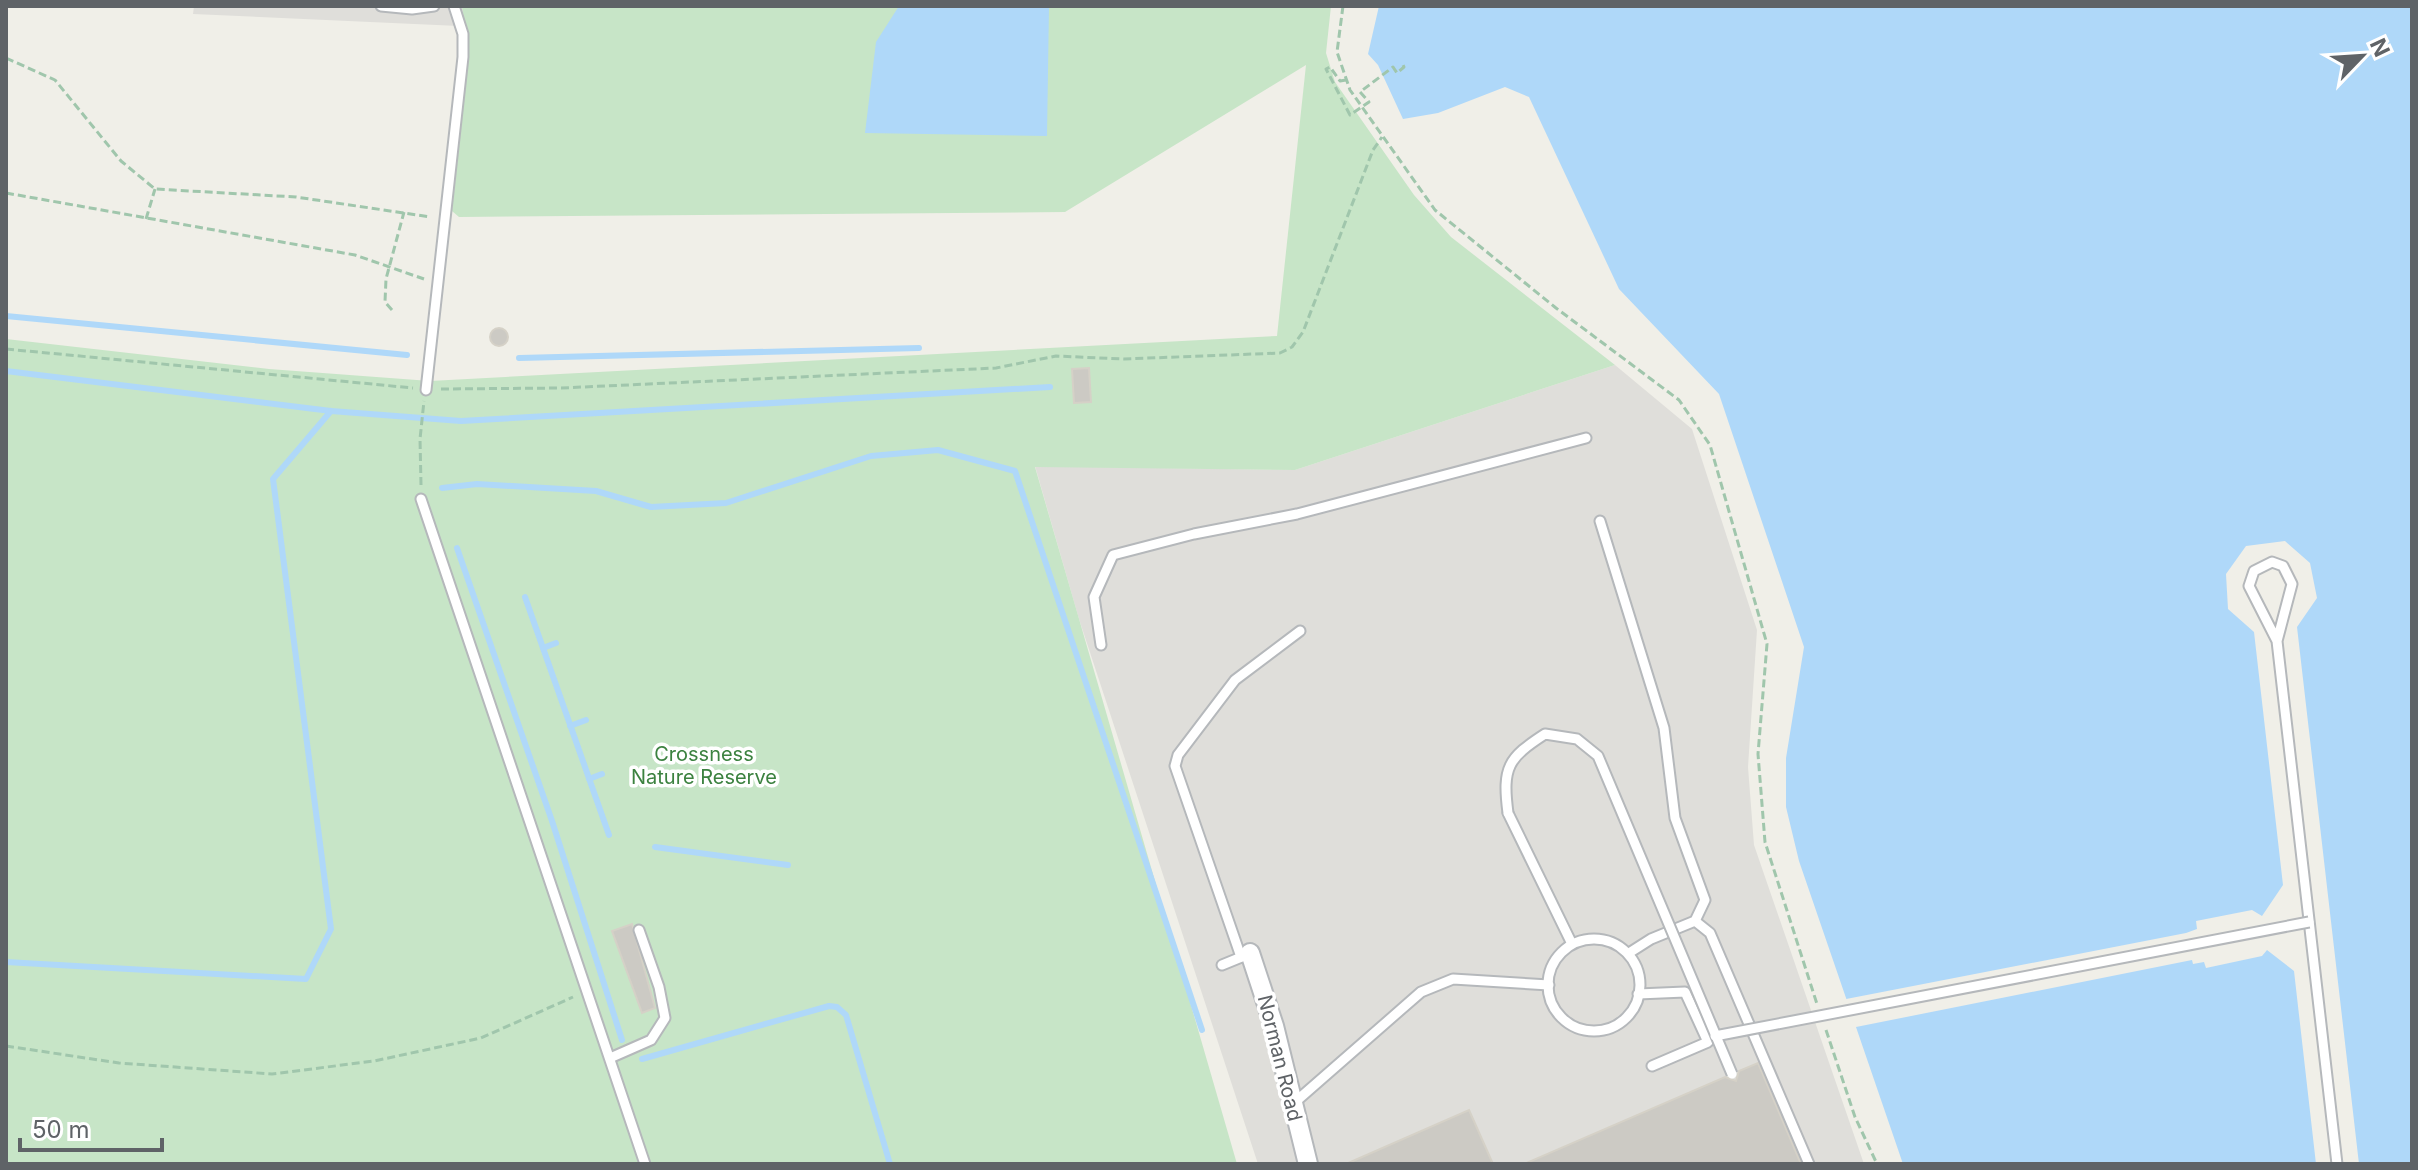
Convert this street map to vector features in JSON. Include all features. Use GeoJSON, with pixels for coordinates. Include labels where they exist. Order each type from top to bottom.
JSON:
{"type":"FeatureCollection","features":[{"type":"Feature","properties":{"kind":"street","name":"Norman Road"},"geometry":{"type":"LineString","coordinates":[[1246,955],[1274,1026],[1308,1164]]}},
{"type":"Feature","properties":{"kind":"lane"},"geometry":{"type":"LineString","coordinates":[[381,6],[412,9],[434,6]]}},
{"type":"Feature","properties":{"kind":"lane"},"geometry":{"type":"LineString","coordinates":[[426,390],[464,45],[454,6]]}},
{"type":"Feature","properties":{"kind":"lane"},"geometry":{"type":"LineString","coordinates":[[1101,645],[1094,597],[1113,555],[1194,534],[1297,514],[1586,438]]}},
{"type":"Feature","properties":{"kind":"lane"},"geometry":{"type":"LineString","coordinates":[[421,499],[645,1164]]}},
{"type":"Feature","properties":{"kind":"lane"},"geometry":{"type":"LineString","coordinates":[[1600,521],[1664,728],[1675,818],[1705,900],[1695,921],[1629,953]]}},
{"type":"Feature","properties":{"kind":"lane"},"geometry":{"type":"LineString","coordinates":[[2277,641],[2292,584],[2283,566],[2272,562],[2254,571],[2249,586],[2277,641],[2337,1164]]}},
{"type":"Feature","properties":{"kind":"lane"},"geometry":{"type":"LineString","coordinates":[[1222,965],[1246,955],[1175,766],[1178,755],[1235,680],[1300,631]]}},
{"type":"Feature","properties":{"kind":"lane"},"geometry":{"type":"LineString","coordinates":[[1572,944],[1508,813],[1504,783],[1514,754],[1545,734],[1577,739],[1598,756],[1732,1074]]}},
{"type":"Feature","properties":{"kind":"lane"},"geometry":{"type":"LineString","coordinates":[[1695,921],[1710,933],[1809,1164]]}},
{"type":"Feature","properties":{"kind":"lane"},"geometry":{"type":"LineString","coordinates":[[1715,1036],[2309,922]]}},
{"type":"Feature","properties":{"kind":"lane"},"geometry":{"type":"LineString","coordinates":[[610,1058],[651,1040],[665,1018],[659,987],[639,930]]}},
{"type":"Feature","properties":{"kind":"lane"},"geometry":{"type":"LineString","coordinates":[[1590,938],[1613,941],[1629,953],[1639,983],[1638,994],[1623,1021],[1598,1031],[1577,1028],[1566,1022],[1552,1005],[1549,985],[1553,965],[1560,953],[1572,944],[1590,938]]}},
{"type":"Feature","properties":{"kind":"lane"},"geometry":{"type":"LineString","coordinates":[[1291,1105],[1421,992],[1453,979],[1549,985]]}},
{"type":"Feature","properties":{"kind":"lane"},"geometry":{"type":"LineString","coordinates":[[1638,994],[1685,992],[1708,1042],[1652,1066]]}},
{"type":"Feature","properties":{"kind":"path"},"geometry":{"type":"LineString","coordinates":[[1343,6],[1337,52],[1346,80],[1382,137],[1443,217],[1679,400],[1710,445],[1767,644],[1758,754],[1765,842],[1818,1007]]}},
{"type":"Feature","properties":{"kind":"path"},"geometry":{"type":"LineString","coordinates":[[6,58],[55,80],[121,161],[155,189],[296,197],[446,220]]}},
{"type":"Feature","properties":{"kind":"path"},"geometry":{"type":"LineString","coordinates":[[1346,80],[1340,81],[1330,67],[1326,69],[1350,115],[1369,102],[1360,92],[1393,67],[1397,73],[1404,67],[1402,63]]}},
{"type":"Feature","properties":{"kind":"path"},"geometry":{"type":"LineString","coordinates":[[6,349],[426,390],[561,388],[996,368],[1056,356],[1124,359],[1280,353],[1292,347],[1303,332],[1373,150],[1382,137]]}},
{"type":"Feature","properties":{"kind":"path"},"geometry":{"type":"LineString","coordinates":[[146,219],[155,189]]}},
{"type":"Feature","properties":{"kind":"path"},"geometry":{"type":"LineString","coordinates":[[6,193],[355,255],[439,282]]}},
{"type":"Feature","properties":{"kind":"path"},"geometry":{"type":"LineString","coordinates":[[392,310],[385,302],[390,265],[404,212]]}},
{"type":"Feature","properties":{"kind":"path"},"geometry":{"type":"LineString","coordinates":[[421,499],[420,439],[426,390]]}},
{"type":"Feature","properties":{"kind":"path"},"geometry":{"type":"LineString","coordinates":[[6,1046],[119,1063],[272,1074],[374,1061],[481,1038],[585,992]]}},
{"type":"Feature","properties":{"kind":"path"},"geometry":{"type":"LineString","coordinates":[[1825,1028],[1855,1117],[1877,1164]]}},
{"type":"Feature","properties":{"kind":"shaded area"},"geometry":{"type":"Polygon","coordinates":[[[194,6],[510,6],[503,28],[193,14],[194,6]]]}},
{"type":"Feature","properties":{"kind":"shaded area"},"geometry":{"type":"Polygon","coordinates":[[[1615,365],[1692,429],[1757,630],[1748,767],[1754,845],[1864,1164],[1258,1164],[1079,619],[1035,466],[1295,470],[1615,365]]]}},
{"type":"Feature","properties":{"kind":"green space","name":"Crossness Nature Reserve"},"geometry":{"type":"Polygon","coordinates":[[[462,6],[1331,6],[1326,53],[1335,82],[1414,195],[1451,237],[1615,365],[1295,470],[1035,467],[1237,1164],[6,1164],[6,339],[269,369],[430,381],[1277,336],[1306,65],[1065,212],[459,217],[452,211],[469,54],[462,6]]]}},
{"type":"Feature","properties":{"kind":"water"},"geometry":{"type":"Polygon","coordinates":[[[899,6],[1049,6],[1047,136],[865,133],[876,42],[899,6]]]}},
{"type":"Feature","properties":{"kind":"water"},"geometry":{"type":"Polygon","coordinates":[[[1379,6],[2412,6],[2412,1164],[1903,1164],[1799,861],[1786,807],[1786,758],[1804,647],[1719,394],[1619,289],[1529,97],[1505,87],[1438,113],[1403,119],[1378,65],[1368,54],[1379,6]]]}},
{"type":"Feature","properties":{"kind":"pier"},"geometry":{"type":"Polygon","coordinates":[[[2285,541],[2310,563],[2317,598],[2297,627],[2359,1164],[2316,1164],[2294,971],[2267,950],[2262,956],[2206,968],[2204,962],[2193,964],[2192,960],[1851,1028],[1841,1000],[2186,933],[2197,929],[2196,921],[2252,910],[2262,916],[2283,885],[2254,632],[2228,609],[2226,574],[2246,546],[2285,541]]]}},
{"type":"Feature","properties":{"kind":"building"},"geometry":{"type":"Polygon","coordinates":[[[499,328],[508,337],[499,346],[490,337],[499,328]]]}},
{"type":"Feature","properties":{"kind":"building"},"geometry":{"type":"Polygon","coordinates":[[[1089,368],[1091,402],[1074,403],[1072,369],[1089,368]]]}},
{"type":"Feature","properties":{"kind":"building"},"geometry":{"type":"Polygon","coordinates":[[[632,924],[655,1008],[642,1013],[612,931],[632,924]]]}},
{"type":"Feature","properties":{"kind":"building"},"geometry":{"type":"Polygon","coordinates":[[[1758,1063],[1801,1164],[1524,1164],[1725,1077],[1736,1081],[1739,1071],[1758,1063]]]}},
{"type":"Feature","properties":{"kind":"building"},"geometry":{"type":"Polygon","coordinates":[[[1469,1110],[1493,1164],[1346,1164],[1469,1110]]]}},
{"type":"Feature","properties":{"kind":"waterway"},"geometry":{"type":"LineString","coordinates":[[6,316],[407,355]]}},
{"type":"Feature","properties":{"kind":"waterway"},"geometry":{"type":"LineString","coordinates":[[519,358],[919,348]]}},
{"type":"Feature","properties":{"kind":"waterway"},"geometry":{"type":"LineString","coordinates":[[6,371],[331,411],[461,421],[1050,387]]}},
{"type":"Feature","properties":{"kind":"waterway"},"geometry":{"type":"LineString","coordinates":[[6,962],[306,979],[331,929],[273,479],[331,411]]}},
{"type":"Feature","properties":{"kind":"waterway"},"geometry":{"type":"LineString","coordinates":[[442,488],[477,484],[596,491],[651,507],[726,503],[871,456],[938,450],[1015,471],[1202,1030]]}},
{"type":"Feature","properties":{"kind":"waterway"},"geometry":{"type":"LineString","coordinates":[[457,548],[552,821],[622,1040]]}},
{"type":"Feature","properties":{"kind":"waterway"},"geometry":{"type":"LineString","coordinates":[[525,597],[609,835]]}},
{"type":"Feature","properties":{"kind":"waterway"},"geometry":{"type":"LineString","coordinates":[[543,648],[556,643]]}},
{"type":"Feature","properties":{"kind":"waterway"},"geometry":{"type":"LineString","coordinates":[[570,726],[586,720]]}},
{"type":"Feature","properties":{"kind":"waterway"},"geometry":{"type":"LineString","coordinates":[[589,779],[602,774]]}},
{"type":"Feature","properties":{"kind":"waterway"},"geometry":{"type":"LineString","coordinates":[[655,847],[788,865]]}},
{"type":"Feature","properties":{"kind":"waterway"},"geometry":{"type":"LineString","coordinates":[[642,1059],[829,1006],[837,1007],[846,1015],[890,1164]]}}]}
